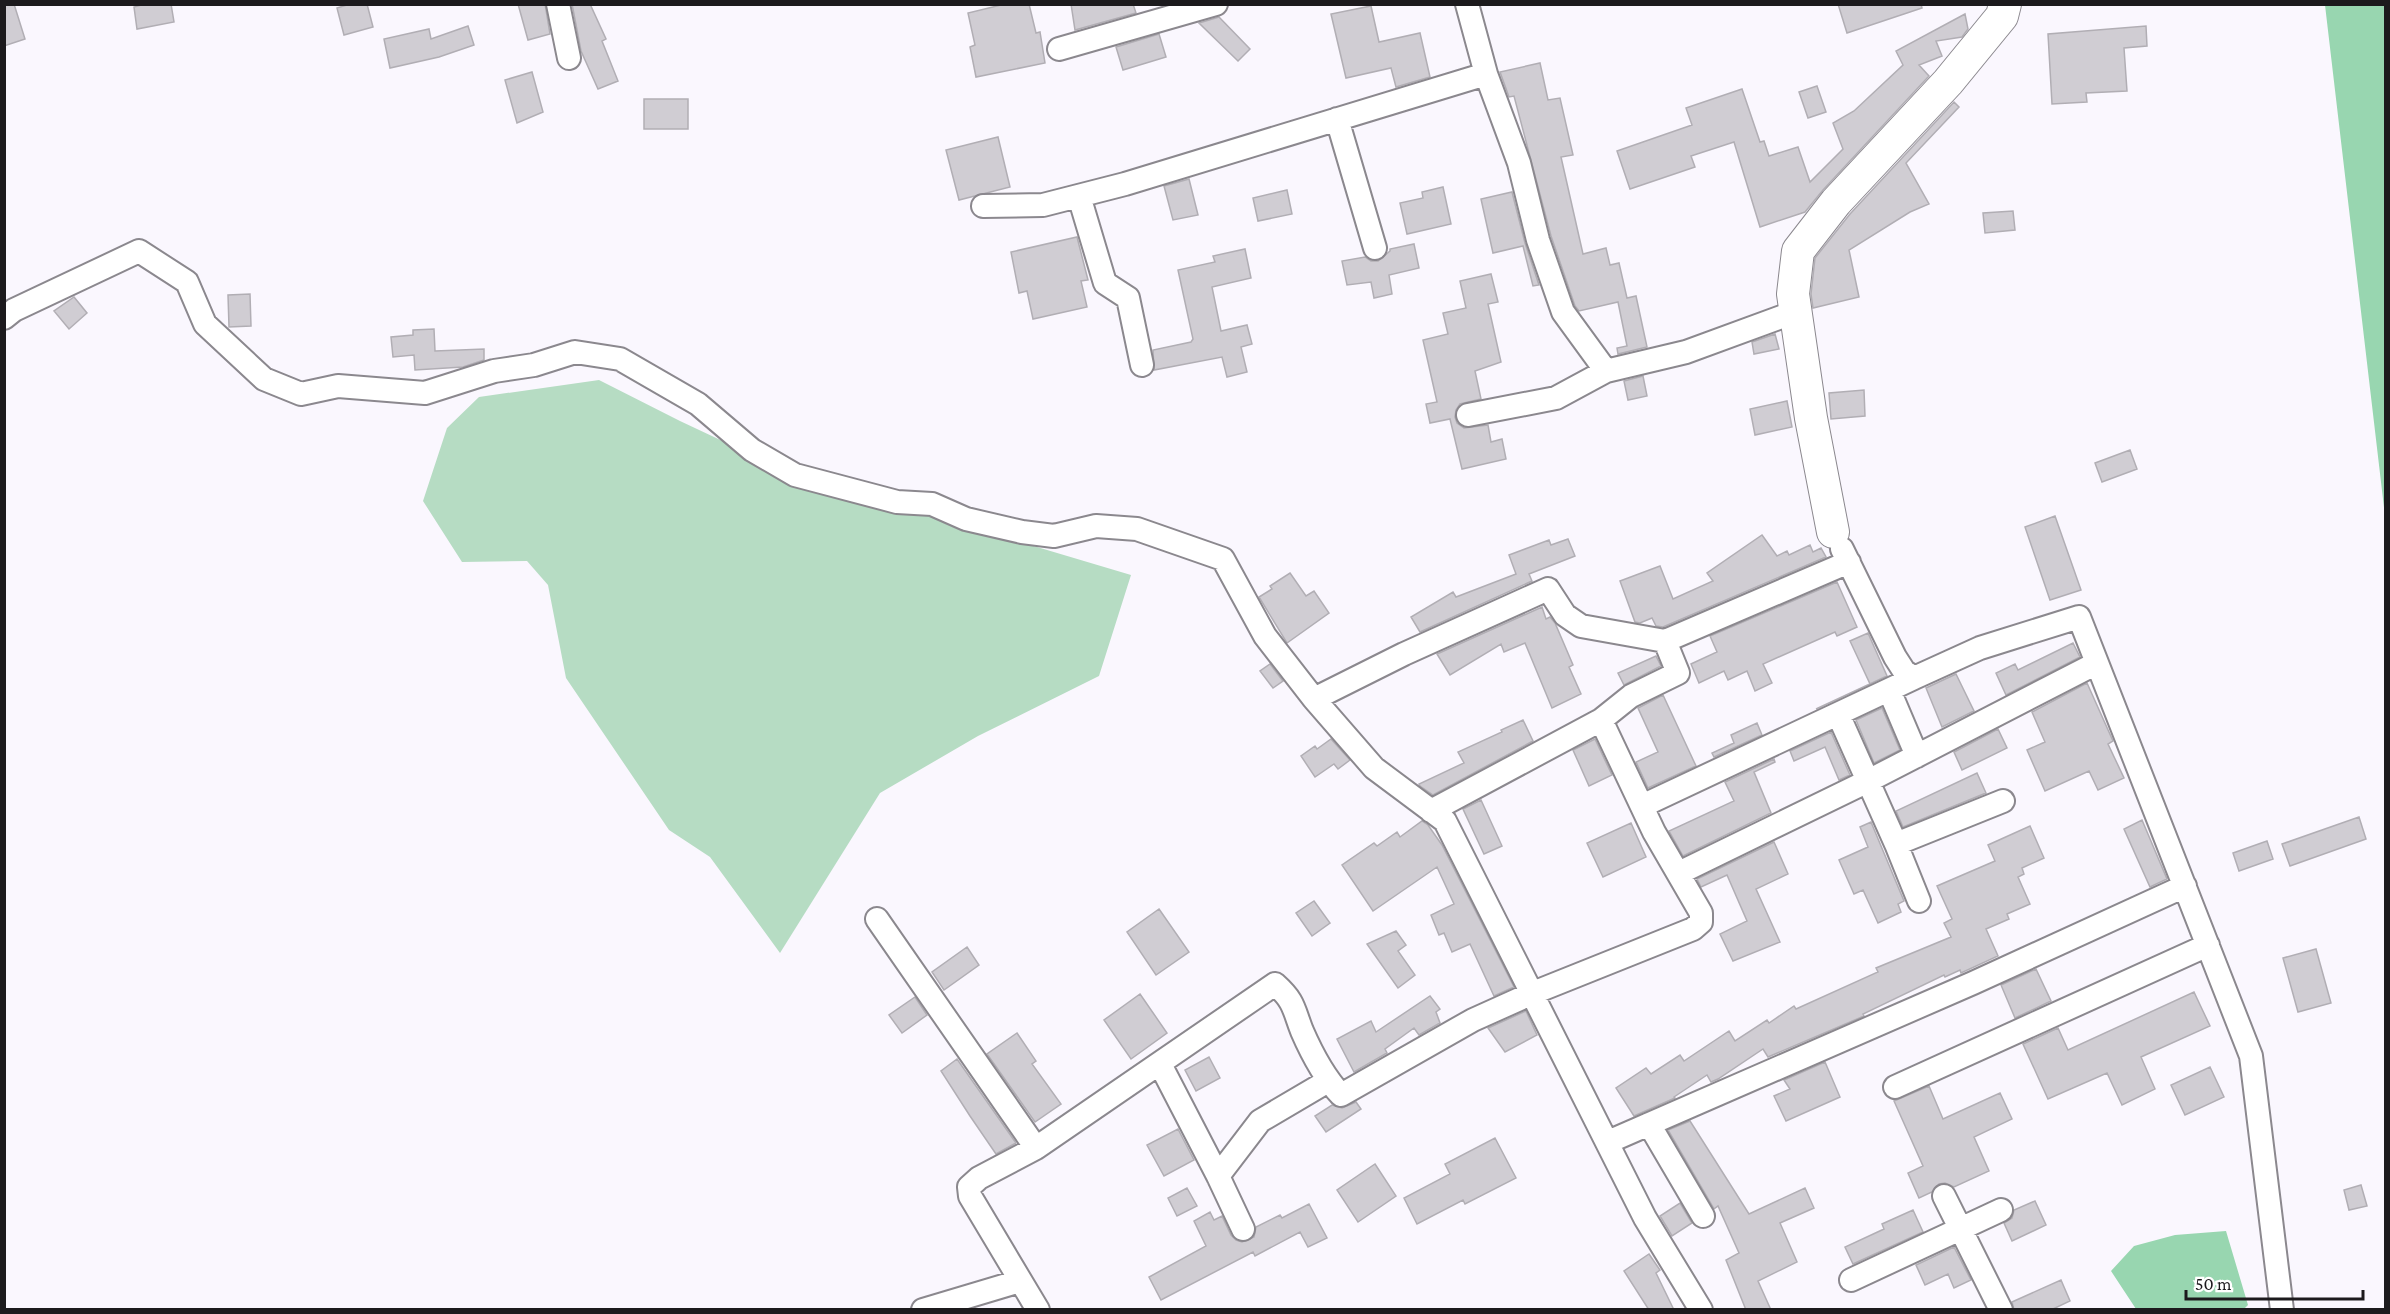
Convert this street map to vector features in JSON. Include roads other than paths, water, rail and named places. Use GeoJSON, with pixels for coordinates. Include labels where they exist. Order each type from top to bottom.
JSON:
{"type":"FeatureCollection","features":[{"type":"Feature","properties":{"kind":"street"},"geometry":{"type":"LineString","coordinates":[[558,4],[569,58]]}},
{"type":"Feature","properties":{"kind":"street"},"geometry":{"type":"LineString","coordinates":[[1059,49],[1216,4]]}},
{"type":"Feature","properties":{"kind":"street"},"geometry":{"type":"LineString","coordinates":[[1467,4],[1486,74],[1520,163],[1538,240],[1563,312],[1606,371]]}},
{"type":"Feature","properties":{"kind":"street"},"geometry":{"type":"LineString","coordinates":[[1914,678],[1904,671],[1895,657],[1833,532],[1811,417],[1795,312],[1793,294],[1798,251],[1836,202],[1948,82],[2002,16],[2005,4]]}},
{"type":"Feature","properties":{"kind":"street"},"geometry":{"type":"LineString","coordinates":[[982,206],[1043,206],[1486,74]]}},
{"type":"Feature","properties":{"kind":"street"},"geometry":{"type":"LineString","coordinates":[[1337,119],[1375,248]]}},
{"type":"Feature","properties":{"kind":"street"},"geometry":{"type":"LineString","coordinates":[[1079,196],[1105,283],[1128,298],[1142,365]]}},
{"type":"Feature","properties":{"kind":"street"},"geometry":{"type":"LineString","coordinates":[[4,318],[14,310],[139,252],[187,282],[205,324],[264,379],[301,394],[338,386],[425,393],[494,371],[534,365],[575,352],[620,359],[698,404],[752,450],[795,475],[897,501],[932,504],[966,519],[1022,532],[1054,536],[1096,526],[1137,529],[1223,559],[1264,636],[1314,699],[1374,768],[1445,821],[1645,1218],[1701,1310]]}},
{"type":"Feature","properties":{"kind":"street"},"geometry":{"type":"LineString","coordinates":[[1468,416],[1556,398],[1606,371],[1686,352],[1795,312]]}},
{"type":"Feature","properties":{"kind":"street"},"geometry":{"type":"LineString","coordinates":[[1314,699],[1404,654],[1548,589],[1565,615],[1581,626],[1665,641],[1849,562]]}},
{"type":"Feature","properties":{"kind":"street"},"geometry":{"type":"LineString","coordinates":[[1642,806],[1980,648],[2079,617],[2251,1056],[2282,1310]]}},
{"type":"Feature","properties":{"kind":"street"},"geometry":{"type":"LineString","coordinates":[[1431,811],[1601,720],[1631,696],[1678,673],[1665,641]]}},
{"type":"Feature","properties":{"kind":"street"},"geometry":{"type":"LineString","coordinates":[[1679,873],[1868,781],[2097,663]]}},
{"type":"Feature","properties":{"kind":"street"},"geometry":{"type":"LineString","coordinates":[[1889,690],[1917,756]]}},
{"type":"Feature","properties":{"kind":"street"},"geometry":{"type":"LineString","coordinates":[[1838,714],[1919,901]]}},
{"type":"Feature","properties":{"kind":"street"},"geometry":{"type":"LineString","coordinates":[[1038,1310],[970,1196],[969,1187],[979,1178],[1036,1148],[1275,984],[1290,998],[1303,1032],[1328,1081],[1341,1095],[1473,1020],[1693,928],[1701,922],[1701,914],[1642,806],[1601,720]]}},
{"type":"Feature","properties":{"kind":"street"},"geometry":{"type":"LineString","coordinates":[[1896,844],[2002,801]]}},
{"type":"Feature","properties":{"kind":"street"},"geometry":{"type":"LineString","coordinates":[[1608,1142],[1973,983],[2185,886]]}},
{"type":"Feature","properties":{"kind":"street"},"geometry":{"type":"LineString","coordinates":[[877,919],[1036,1148]]}},
{"type":"Feature","properties":{"kind":"street"},"geometry":{"type":"LineString","coordinates":[[1895,1087],[2208,945]]}},
{"type":"Feature","properties":{"kind":"street"},"geometry":{"type":"LineString","coordinates":[[1160,1064],[1243,1229]]}},
{"type":"Feature","properties":{"kind":"street"},"geometry":{"type":"LineString","coordinates":[[1218,1176],[1260,1121],[1328,1081]]}},
{"type":"Feature","properties":{"kind":"street"},"geometry":{"type":"LineString","coordinates":[[1649,1124],[1703,1216]]}},
{"type":"Feature","properties":{"kind":"street"},"geometry":{"type":"LineString","coordinates":[[1944,1196],[2001,1310]]}},
{"type":"Feature","properties":{"kind":"street"},"geometry":{"type":"LineString","coordinates":[[1851,1280],[2001,1210]]}},
{"type":"Feature","properties":{"kind":"street"},"geometry":{"type":"LineString","coordinates":[[923,1310],[1020,1281]]}}]}
